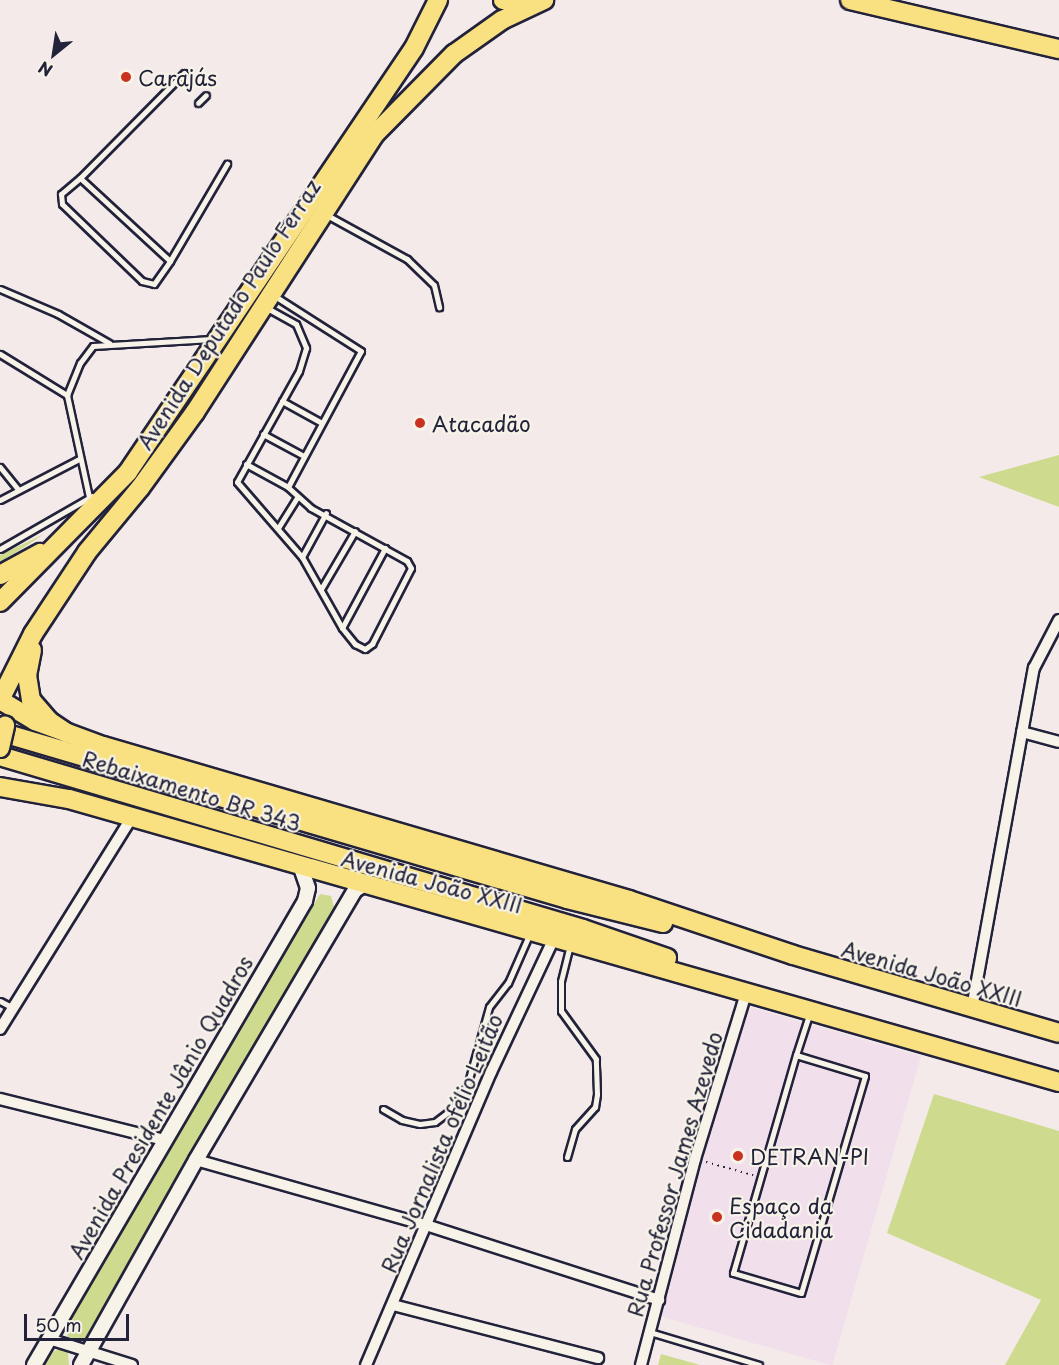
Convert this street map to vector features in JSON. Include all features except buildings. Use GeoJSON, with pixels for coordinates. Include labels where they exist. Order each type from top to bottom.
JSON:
{"type":"FeatureCollection","features":[{"type":"Feature","properties":{"kind":"main road","name":"Avenida Deputado Paulo Ferraz"},"geometry":{"type":"LineString","coordinates":[[0,602],[128,472],[408,57],[438,0]]}},
{"type":"Feature","properties":{"kind":"main road"},"geometry":{"type":"LineString","coordinates":[[503,0],[540,2]]}},
{"type":"Feature","properties":{"kind":"main road"},"geometry":{"type":"LineString","coordinates":[[850,0],[1059,49]]}},
{"type":"Feature","properties":{"kind":"main road","name":"Avenida Deputado Paulo Ferraz"},"geometry":{"type":"LineString","coordinates":[[0,700],[33,634],[87,552],[140,488],[267,300],[321,212],[374,135],[434,71],[502,20],[540,2]]}},
{"type":"Feature","properties":{"kind":"main road"},"geometry":{"type":"LineString","coordinates":[[0,575],[64,538]]}},
{"type":"Feature","properties":{"kind":"main road"},"geometry":{"type":"LineString","coordinates":[[67,733],[49,721],[31,700],[27,675],[30,654],[87,552]]}},
{"type":"Feature","properties":{"kind":"main road"},"geometry":{"type":"LineString","coordinates":[[0,700],[2,729],[0,748]]}},
{"type":"Feature","properties":{"kind":"main road","name":"Avenida João XXIII"},"geometry":{"type":"LineString","coordinates":[[0,700],[13,711],[67,733],[629,900],[793,955],[1059,1033]]}},
{"type":"Feature","properties":{"kind":"main road","name":"Rebaixamento BR 343"},"geometry":{"type":"LineString","coordinates":[[2,729],[354,837]]}},
{"type":"Feature","properties":{"kind":"main road","name":"Rebaixamento BR 343"},"geometry":{"type":"LineString","coordinates":[[0,756],[371,866]]}},
{"type":"Feature","properties":{"kind":"main road","name":"Avenida João XXIII"},"geometry":{"type":"LineString","coordinates":[[0,787],[28,789],[132,816],[302,868],[811,1010],[1059,1082]]}},
{"type":"Feature","properties":{"kind":"main road","name":"Avenida João XXIII"},"geometry":{"type":"LineString","coordinates":[[354,837],[567,899],[793,955]]}},
{"type":"Feature","properties":{"kind":"main road","name":"Avenida João XXIII"},"geometry":{"type":"LineString","coordinates":[[371,866],[583,929],[851,1022]]}},
{"type":"Feature","properties":{"kind":"street"},"geometry":{"type":"LineString","coordinates":[[972,1008],[1034,668],[1059,620]]}},
{"type":"Feature","properties":{"kind":"street"},"geometry":{"type":"LineString","coordinates":[[1022,732],[1059,742]]}},
{"type":"Feature","properties":{"kind":"street"},"geometry":{"type":"LineString","coordinates":[[0,1029],[132,816]]}},
{"type":"Feature","properties":{"kind":"street","name":"Avenida Presidente Jânio Quadros"},"geometry":{"type":"LineString","coordinates":[[34,1365],[305,901],[308,888],[302,868]]}},
{"type":"Feature","properties":{"kind":"street"},"geometry":{"type":"LineString","coordinates":[[81,1365],[196,1160],[355,890],[363,885]]}},
{"type":"Feature","properties":{"kind":"street","name":"Rua Jornalista ofélio Leitão"},"geometry":{"type":"LineString","coordinates":[[366,1365],[491,1072],[563,940]]}},
{"type":"Feature","properties":{"kind":"street","name":"Rua Professor James Azevedo"},"geometry":{"type":"LineString","coordinates":[[641,1365],[695,1159],[746,993]]}},
{"type":"Feature","properties":{"kind":"street"},"geometry":{"type":"LineString","coordinates":[[0,1099],[165,1140]]}},
{"type":"Feature","properties":{"kind":"street"},"geometry":{"type":"LineString","coordinates":[[196,1160],[426,1225],[659,1300]]}},
{"type":"Feature","properties":{"kind":"street"},"geometry":{"type":"LineString","coordinates":[[393,1305],[598,1358]]}},
{"type":"Feature","properties":{"kind":"street"},"geometry":{"type":"LineString","coordinates":[[50,1339],[132,1365]]}},
{"type":"Feature","properties":{"kind":"lane"},"geometry":{"type":"LineString","coordinates":[[184,73],[80,178],[61,194],[62,204],[142,281],[154,284],[227,164]]}},
{"type":"Feature","properties":{"kind":"lane"},"geometry":{"type":"LineString","coordinates":[[198,103],[206,95]]}},
{"type":"Feature","properties":{"kind":"lane"},"geometry":{"type":"LineString","coordinates":[[80,178],[170,261]]}},
{"type":"Feature","properties":{"kind":"lane"},"geometry":{"type":"LineString","coordinates":[[321,212],[407,259],[434,285],[440,307]]}},
{"type":"Feature","properties":{"kind":"lane"},"geometry":{"type":"LineString","coordinates":[[0,289],[58,314],[110,344]]}},
{"type":"Feature","properties":{"kind":"lane"},"geometry":{"type":"LineString","coordinates":[[246,464],[288,487],[297,497],[385,548],[411,568],[372,644],[365,649],[355,644],[342,627],[302,557],[278,528],[240,491],[237,482],[246,464],[282,402],[306,348],[296,324],[267,300]]}},
{"type":"Feature","properties":{"kind":"lane"},"geometry":{"type":"LineString","coordinates":[[267,300],[361,351],[302,455],[288,487]]}},
{"type":"Feature","properties":{"kind":"lane"},"geometry":{"type":"LineString","coordinates":[[89,498],[67,395],[80,363],[93,346],[217,339]]}},
{"type":"Feature","properties":{"kind":"lane"},"geometry":{"type":"LineString","coordinates":[[0,354],[67,395]]}},
{"type":"Feature","properties":{"kind":"lane"},"geometry":{"type":"LineString","coordinates":[[282,402],[320,422]]}},
{"type":"Feature","properties":{"kind":"lane"},"geometry":{"type":"LineString","coordinates":[[263,434],[302,455]]}},
{"type":"Feature","properties":{"kind":"lane"},"geometry":{"type":"LineString","coordinates":[[0,500],[79,459]]}},
{"type":"Feature","properties":{"kind":"lane"},"geometry":{"type":"LineString","coordinates":[[0,467],[18,489]]}},
{"type":"Feature","properties":{"kind":"lane","name":"Avenida Deputado Paulo Ferraz"},"geometry":{"type":"LineString","coordinates":[[0,549],[89,498],[128,472]]}},
{"type":"Feature","properties":{"kind":"lane"},"geometry":{"type":"LineString","coordinates":[[278,528],[297,497]]}},
{"type":"Feature","properties":{"kind":"lane"},"geometry":{"type":"LineString","coordinates":[[302,557],[326,513]]}},
{"type":"Feature","properties":{"kind":"lane"},"geometry":{"type":"LineString","coordinates":[[321,589],[355,531]]}},
{"type":"Feature","properties":{"kind":"lane"},"geometry":{"type":"LineString","coordinates":[[342,627],[385,548]]}},
{"type":"Feature","properties":{"kind":"lane"},"geometry":{"type":"LineString","coordinates":[[383,1109],[402,1120],[420,1124],[435,1122],[452,1109],[467,1086],[489,1007],[508,983],[530,931]]}},
{"type":"Feature","properties":{"kind":"lane"},"geometry":{"type":"LineString","coordinates":[[563,940],[561,1011],[596,1059],[597,1094],[595,1107],[575,1129],[567,1157]]}},
{"type":"Feature","properties":{"kind":"lane"},"geometry":{"type":"LineString","coordinates":[[0,1001],[13,1008]]}},
{"type":"Feature","properties":{"kind":"lane"},"geometry":{"type":"LineString","coordinates":[[796,1055],[865,1076],[801,1293],[733,1273],[796,1055],[811,1010]]}},
{"type":"Feature","properties":{"kind":"lane"},"geometry":{"type":"LineString","coordinates":[[650,1332],[759,1365]]}},
{"type":"Feature","properties":{"kind":"path"},"geometry":{"type":"LineString","coordinates":[[695,1159],[761,1177]]}},
{"type":"Feature","properties":{"kind":"shaded area"},"geometry":{"type":"Polygon","coordinates":[[[746,1006],[921,1056],[832,1365],[657,1316],[746,1006]]]}},
{"type":"Feature","properties":{"kind":"green space"},"geometry":{"type":"Polygon","coordinates":[[[1059,455],[1059,507],[979,477],[1059,455]]]}},
{"type":"Feature","properties":{"kind":"green space"},"geometry":{"type":"Polygon","coordinates":[[[44,534],[20,550],[0,562],[0,555],[44,534]]]}},
{"type":"Feature","properties":{"kind":"green space"},"geometry":{"type":"Polygon","coordinates":[[[320,894],[331,896],[334,907],[84,1340],[68,1337],[66,1329],[320,894]]]}},
{"type":"Feature","properties":{"kind":"green space"},"geometry":{"type":"Polygon","coordinates":[[[934,1094],[1059,1131],[1059,1365],[1005,1365],[1041,1300],[887,1233],[934,1094]]]}},
{"type":"Feature","properties":{"kind":"green space"},"geometry":{"type":"Polygon","coordinates":[[[61,1349],[68,1353],[69,1365],[45,1365],[54,1351],[61,1349]]]}},
{"type":"Feature","properties":{"kind":"green space"},"geometry":{"type":"Polygon","coordinates":[[[661,1354],[700,1365],[658,1365],[661,1354]]]}},
{"type":"Feature","properties":{"kind":"place","name":"Carajás"},"geometry":{"type":"Point","coordinates":[126,77]}},
{"type":"Feature","properties":{"kind":"place","name":"Atacadão"},"geometry":{"type":"Point","coordinates":[420,423]}},
{"type":"Feature","properties":{"kind":"place","name":"DETRAN-PI"},"geometry":{"type":"Point","coordinates":[738,1156]}},
{"type":"Feature","properties":{"kind":"place","name":"Espaço da Cidadania"},"geometry":{"type":"Point","coordinates":[717,1217]}}]}
